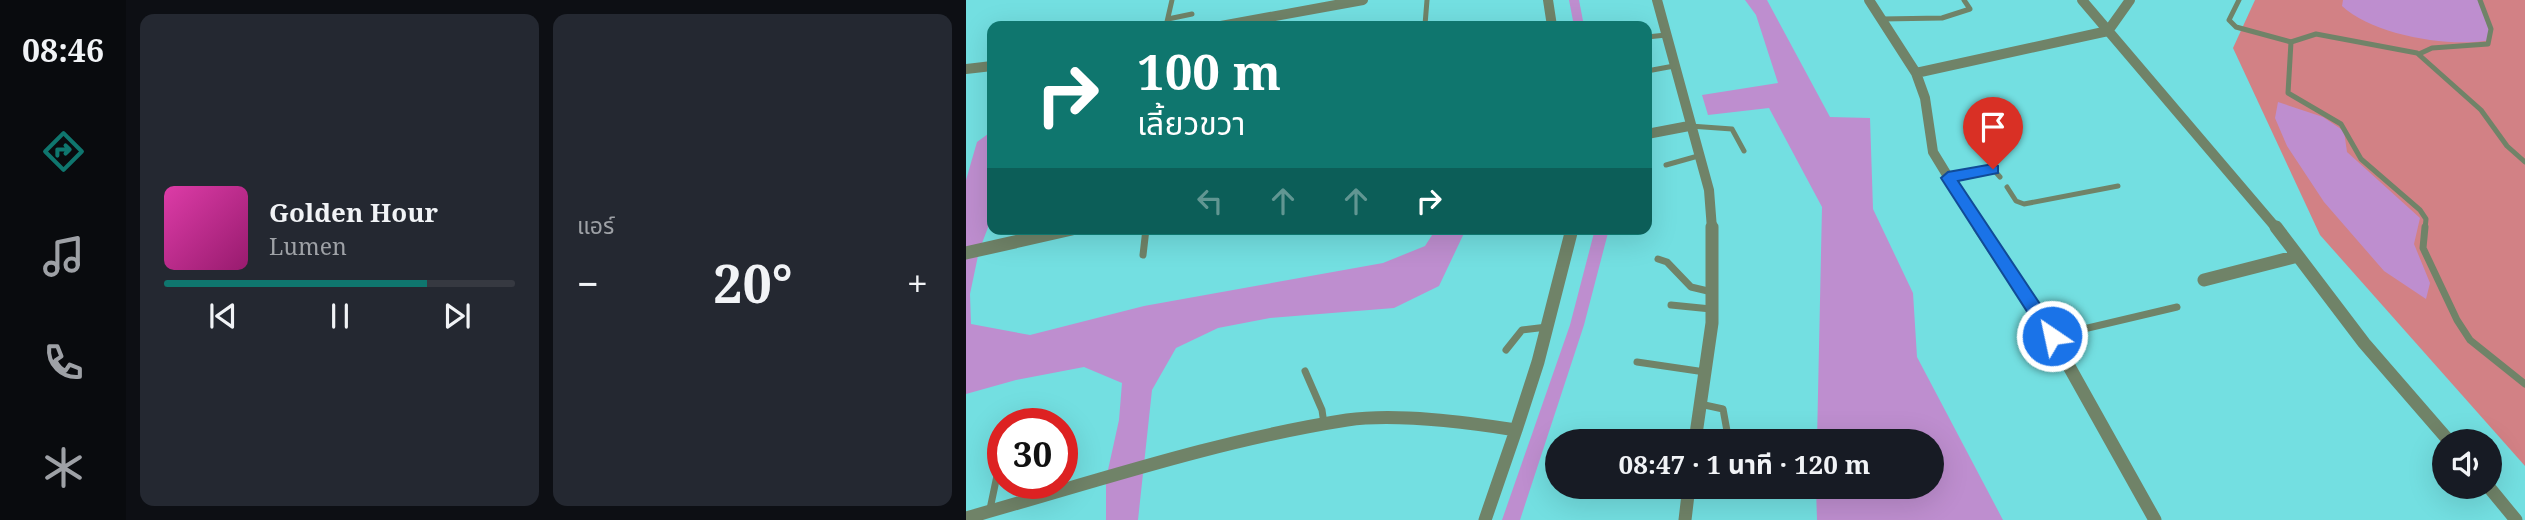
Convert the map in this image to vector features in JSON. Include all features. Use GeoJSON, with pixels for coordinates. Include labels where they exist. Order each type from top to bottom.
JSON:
{"type":"FeatureCollection","features":[{"type":"Feature","properties":{"kind":"street"},"geometry":{"type":"LineString","coordinates":[[1243,21],[1322,3],[1363,0]]}},
{"type":"Feature","properties":{"kind":"street"},"geometry":{"type":"LineString","coordinates":[[1548,0],[1551,21]]}},
{"type":"Feature","properties":{"kind":"street"},"geometry":{"type":"LineString","coordinates":[[1657,0],[1689,127],[1709,190],[1712,211],[1712,309],[1697,429]]}},
{"type":"Feature","properties":{"kind":"street"},"geometry":{"type":"LineString","coordinates":[[1869,0],[1916,74],[1925,99],[1933,152],[2052,336],[2155,520]]}},
{"type":"Feature","properties":{"kind":"street"},"geometry":{"type":"LineString","coordinates":[[2082,0],[2264,212],[2364,343],[2439,429]]}},
{"type":"Feature","properties":{"kind":"street"},"geometry":{"type":"LineString","coordinates":[[1916,74],[2108,31],[2130,0]]}},
{"type":"Feature","properties":{"kind":"street"},"geometry":{"type":"LineString","coordinates":[[966,69],[987,67]]}},
{"type":"Feature","properties":{"kind":"street"},"geometry":{"type":"LineString","coordinates":[[1652,133],[1689,127]]}},
{"type":"Feature","properties":{"kind":"street"},"geometry":{"type":"LineString","coordinates":[[966,253],[1046,235]]}},
{"type":"Feature","properties":{"kind":"street"},"geometry":{"type":"LineString","coordinates":[[1485,520],[1517,430],[1570,235]]}},
{"type":"Feature","properties":{"kind":"street"},"geometry":{"type":"LineString","coordinates":[[2204,280],[2298,256]]}},
{"type":"Feature","properties":{"kind":"street"},"geometry":{"type":"LineString","coordinates":[[1078,483],[1146,469],[1221,447],[1324,424],[1371,417],[1449,420],[1517,430]]}},
{"type":"Feature","properties":{"kind":"street"},"geometry":{"type":"LineString","coordinates":[[966,519],[1020,499]]}},
{"type":"Feature","properties":{"kind":"street"},"geometry":{"type":"LineString","coordinates":[[1685,520],[1687,499]]}},
{"type":"Feature","properties":{"kind":"street"},"geometry":{"type":"LineString","coordinates":[[2499,499],[2516,520]]}},
{"type":"Feature","properties":{"kind":"lane"},"geometry":{"type":"LineString","coordinates":[[1172,0],[1168,19],[1192,15]]}},
{"type":"Feature","properties":{"kind":"lane"},"geometry":{"type":"LineString","coordinates":[[1425,21],[1427,0]]}},
{"type":"Feature","properties":{"kind":"lane"},"geometry":{"type":"LineString","coordinates":[[1882,19],[1906,16],[1934,19],[1963,15],[1970,9],[1964,0]]}},
{"type":"Feature","properties":{"kind":"lane"},"geometry":{"type":"LineString","coordinates":[[2239,0],[2230,23],[2291,42],[2316,34],[2419,54],[2481,110],[2507,146],[2524,162]]}},
{"type":"Feature","properties":{"kind":"lane"},"geometry":{"type":"LineString","coordinates":[[2419,54],[2432,48],[2487,44],[2491,29],[2480,0]]}},
{"type":"Feature","properties":{"kind":"lane"},"geometry":{"type":"LineString","coordinates":[[1652,36],[1665,35]]}},
{"type":"Feature","properties":{"kind":"lane"},"geometry":{"type":"LineString","coordinates":[[2291,42],[2288,93],[2342,124],[2361,159],[2420,210],[2426,219],[2423,248],[2440,287],[2469,340],[2525,384]]}},
{"type":"Feature","properties":{"kind":"lane"},"geometry":{"type":"LineString","coordinates":[[1652,70],[1674,66]]}},
{"type":"Feature","properties":{"kind":"lane"},"geometry":{"type":"LineString","coordinates":[[1689,127],[1732,129],[1744,151]]}},
{"type":"Feature","properties":{"kind":"lane"},"geometry":{"type":"LineString","coordinates":[[1666,165],[1698,156]]}},
{"type":"Feature","properties":{"kind":"lane"},"geometry":{"type":"LineString","coordinates":[[1948,178],[1993,169],[2000,177]]}},
{"type":"Feature","properties":{"kind":"lane"},"geometry":{"type":"LineString","coordinates":[[2007,187],[2016,201],[2024,204],[2118,186]]}},
{"type":"Feature","properties":{"kind":"lane"},"geometry":{"type":"LineString","coordinates":[[1143,255],[1145,235]]}},
{"type":"Feature","properties":{"kind":"lane"},"geometry":{"type":"LineString","coordinates":[[1658,259],[1667,262],[1691,287],[1712,292]]}},
{"type":"Feature","properties":{"kind":"lane"},"geometry":{"type":"LineString","coordinates":[[1671,306],[1712,309]]}},
{"type":"Feature","properties":{"kind":"lane"},"geometry":{"type":"LineString","coordinates":[[2052,336],[2177,307]]}},
{"type":"Feature","properties":{"kind":"lane"},"geometry":{"type":"LineString","coordinates":[[1506,349],[1517,330],[1523,327],[1547,327]]}},
{"type":"Feature","properties":{"kind":"lane"},"geometry":{"type":"LineString","coordinates":[[1637,362],[1705,372]]}},
{"type":"Feature","properties":{"kind":"lane"},"geometry":{"type":"LineString","coordinates":[[1305,371],[1309,388],[1324,415],[1324,424]]}},
{"type":"Feature","properties":{"kind":"lane"},"geometry":{"type":"LineString","coordinates":[[1700,404],[1723,409],[1727,429]]}},
{"type":"Feature","properties":{"kind":"lane"},"geometry":{"type":"LineString","coordinates":[[990,512],[993,499]]}},
{"type":"Feature","properties":{"kind":"shaded area"},"geometry":{"type":"Polygon","coordinates":[[[1745,0],[1767,0],[1830,117],[1870,118],[1873,209],[1913,293],[1917,357],[2003,520],[1817,520],[1816,499],[1944,499],[1944,429],[1817,429],[1822,207],[1769,108],[1708,115],[1702,95],[1778,83],[1756,15],[1745,0]]]}},
{"type":"Feature","properties":{"kind":"shaded area"},"geometry":{"type":"Polygon","coordinates":[[[2255,0],[2525,0],[2525,466],[2502,440],[2502,429],[2492,429],[2320,235],[2233,48],[2255,0]]]}},
{"type":"Feature","properties":{"kind":"shaded area"},"geometry":{"type":"Polygon","coordinates":[[[2343,0],[2479,0],[2485,11],[2491,40],[2454,42],[2392,32],[2356,16],[2342,6],[2343,0]]]}},
{"type":"Feature","properties":{"kind":"shaded area"},"geometry":{"type":"Polygon","coordinates":[[[2278,102],[2323,117],[2344,131],[2347,152],[2420,218],[2414,244],[2430,283],[2426,299],[2384,271],[2324,202],[2287,146],[2275,118],[2278,102]]]}},
{"type":"Feature","properties":{"kind":"shaded area"},"geometry":{"type":"Polygon","coordinates":[[[987,135],[987,230],[979,251],[970,294],[971,324],[1030,335],[1144,306],[1383,263],[1425,246],[1432,235],[1463,235],[1439,286],[1394,308],[1270,318],[1218,328],[1176,348],[1152,390],[1138,520],[1106,520],[1106,479],[1119,420],[1122,383],[1084,367],[1016,380],[966,394],[966,180],[977,142],[987,135]]]}},
{"type":"Feature","properties":{"kind":"waterway"},"geometry":{"type":"LineString","coordinates":[[1574,0],[1578,21]]}},
{"type":"Feature","properties":{"kind":"waterway"},"geometry":{"type":"LineString","coordinates":[[1511,520],[1577,325],[1600,235]]}},
{"type":"Feature","properties":{"kind":"route"},"geometry":{"type":"LineString","coordinates":[[1993,169],[1948,178],[2052,336]]}}]}
